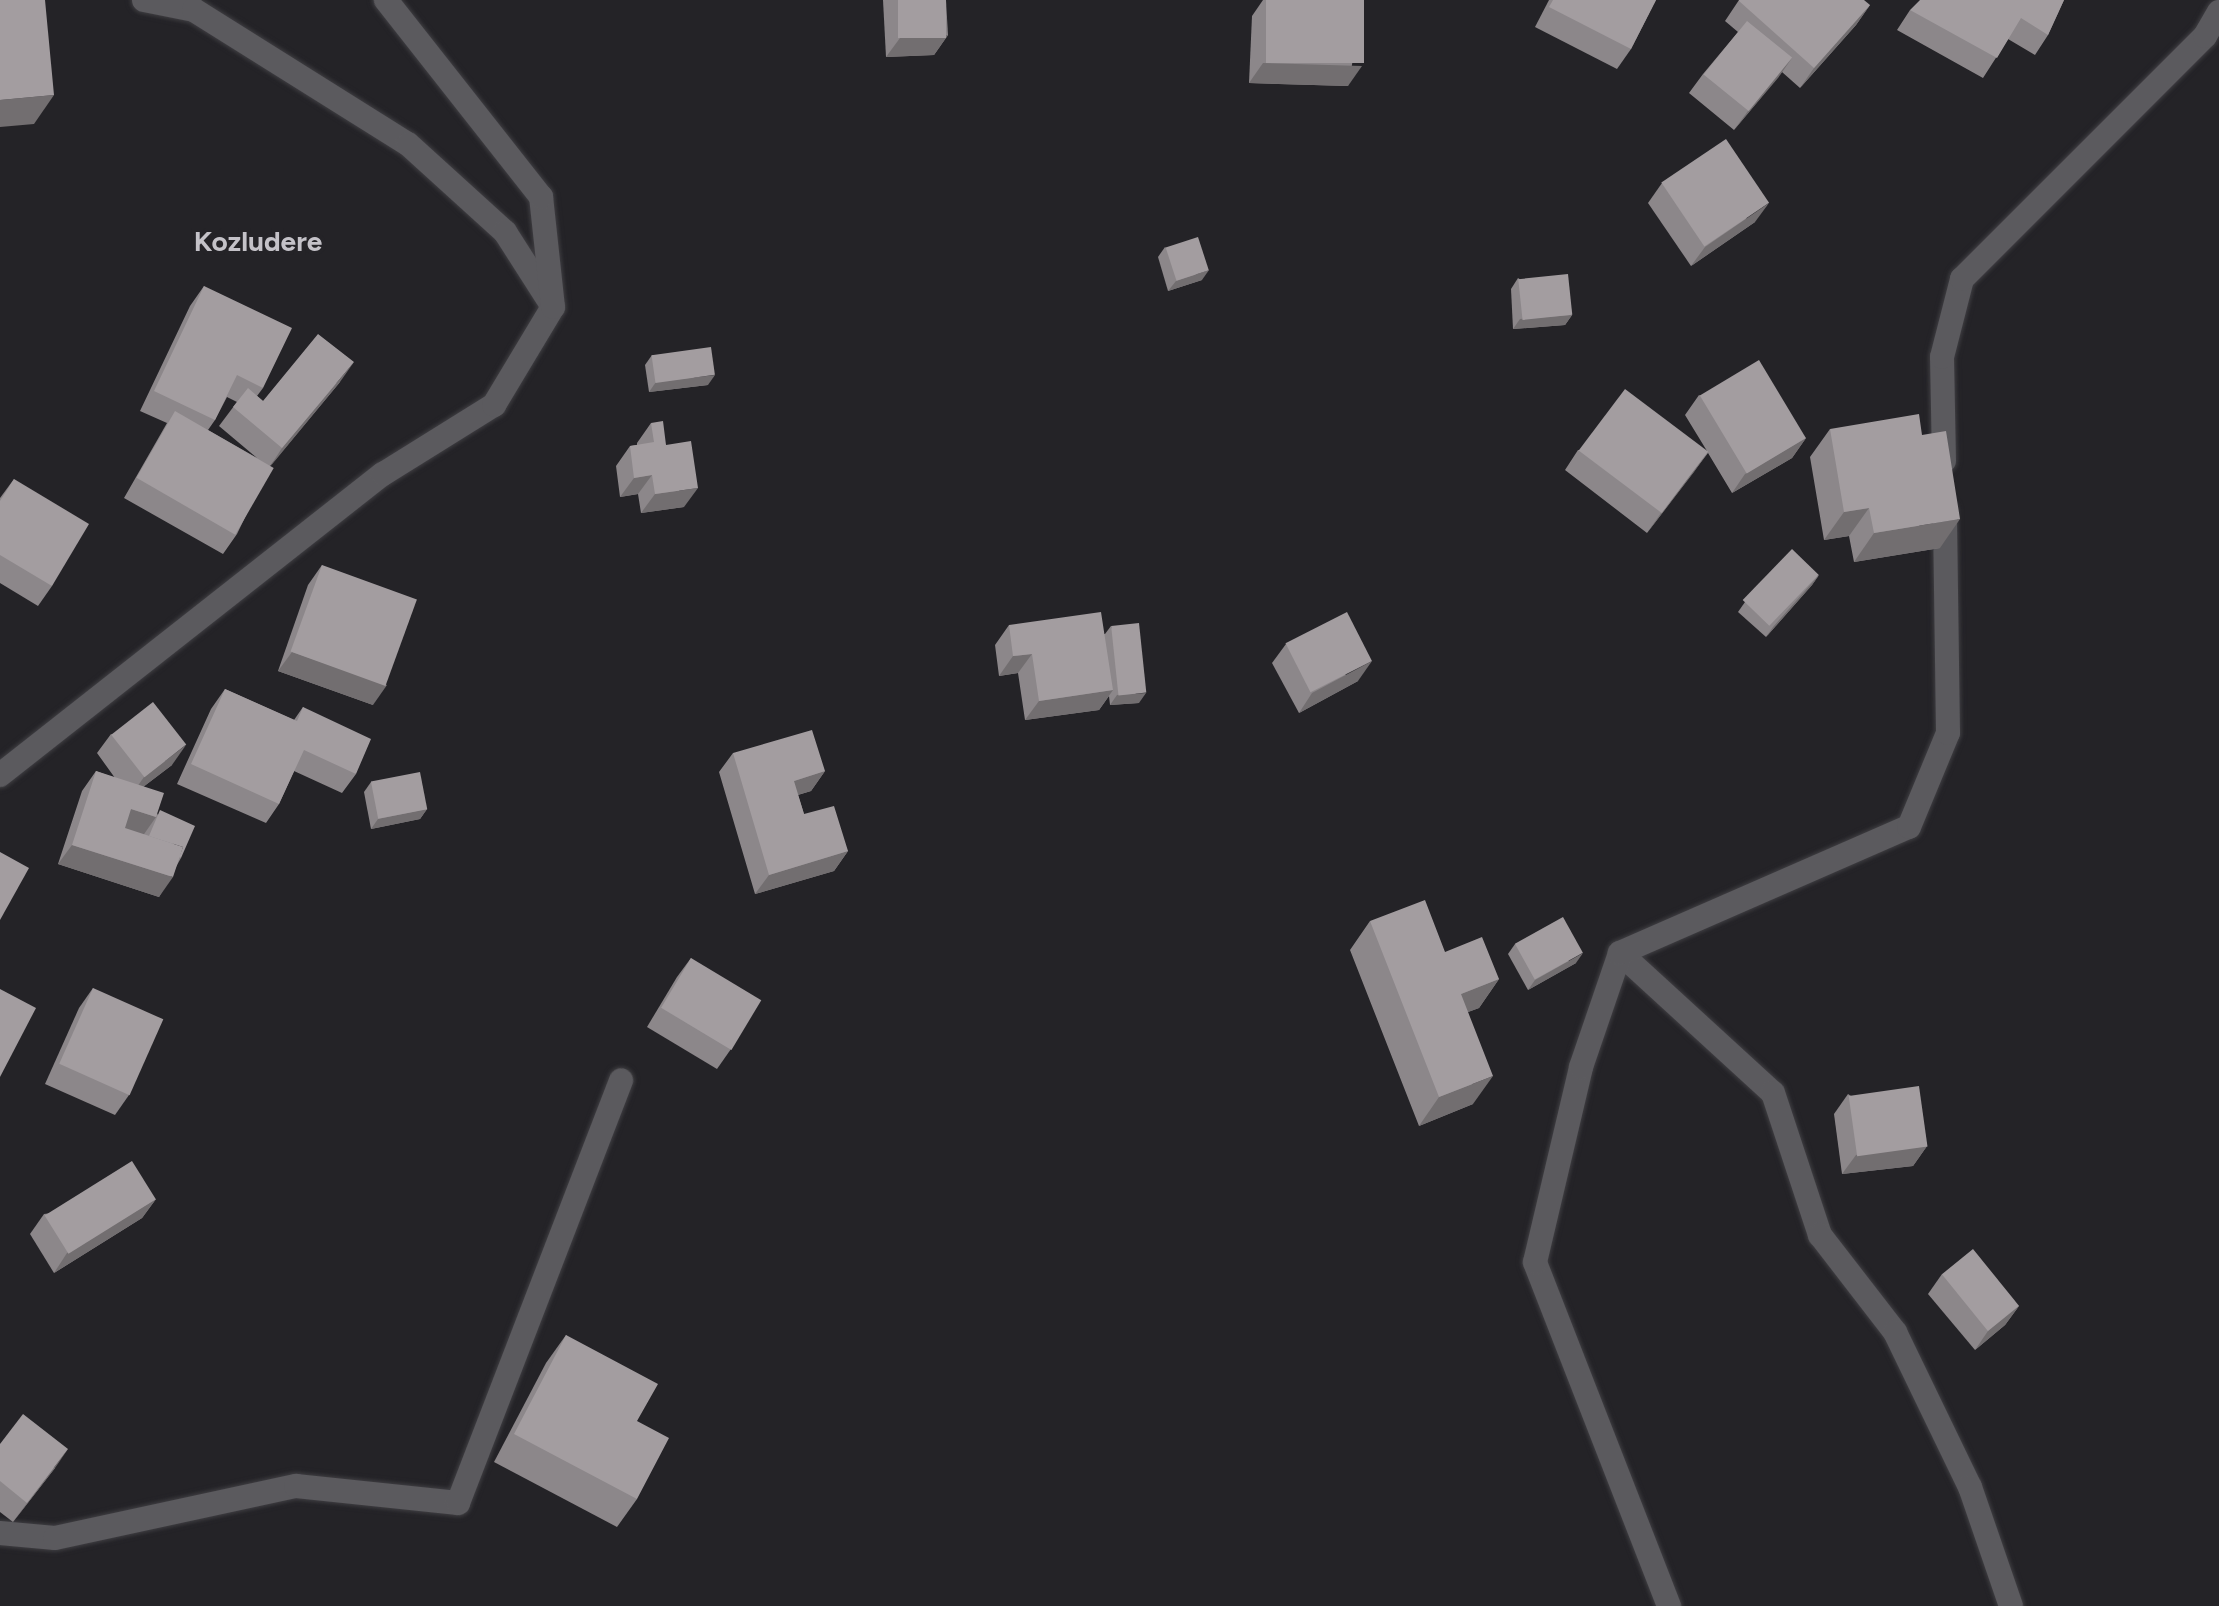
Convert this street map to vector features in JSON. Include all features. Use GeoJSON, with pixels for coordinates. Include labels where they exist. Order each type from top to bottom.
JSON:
{"type":"FeatureCollection","features":[{"type":"Feature","properties":{"kind":"street"},"geometry":{"type":"LineString","coordinates":[[144,0],[194,10],[408,144],[505,232],[553,307]]}},
{"type":"Feature","properties":{"kind":"street"},"geometry":{"type":"LineString","coordinates":[[0,775],[383,474],[494,405],[553,307],[541,197],[386,0]]}},
{"type":"Feature","properties":{"kind":"street"},"geometry":{"type":"LineString","coordinates":[[1669,1606],[1535,1262],[1581,1067],[1620,953],[1909,827],[1948,733],[1942,357],[1962,279],[2205,36],[2219,12]]}},
{"type":"Feature","properties":{"kind":"street"},"geometry":{"type":"LineString","coordinates":[[1620,953],[1773,1093],[1820,1235],[1895,1332],[1970,1487],[2011,1606]]}},
{"type":"Feature","properties":{"kind":"street"},"geometry":{"type":"LineString","coordinates":[[0,1533],[55,1538],[296,1486],[458,1503],[621,1080]]}},
{"type":"Feature","properties":{"kind":"building"},"geometry":{"type":"Polygon","coordinates":[[[0,0],[45,0],[54,95],[0,100],[0,0]]]}},
{"type":"Feature","properties":{"kind":"building"},"geometry":{"type":"Polygon","coordinates":[[[898,0],[946,0],[946,38],[898,38],[898,0]]]}},
{"type":"Feature","properties":{"kind":"building"},"geometry":{"type":"Polygon","coordinates":[[[1266,0],[1364,0],[1364,63],[1266,63],[1266,0]]]}},
{"type":"Feature","properties":{"kind":"building"},"geometry":{"type":"Polygon","coordinates":[[[1553,0],[1656,0],[1631,49],[1549,7],[1553,0]]]}},
{"type":"Feature","properties":{"kind":"building"},"geometry":{"type":"Polygon","coordinates":[[[1739,0],[1864,0],[1870,5],[1814,68],[1739,0]]]}},
{"type":"Feature","properties":{"kind":"building"},"geometry":{"type":"Polygon","coordinates":[[[1920,0],[2064,0],[2048,35],[2021,18],[1997,58],[1910,10],[1920,0]]]}},
{"type":"Feature","properties":{"kind":"building"},"geometry":{"type":"Polygon","coordinates":[[[1747,21],[1792,58],[1749,111],[1704,75],[1747,21]]]}},
{"type":"Feature","properties":{"kind":"building"},"geometry":{"type":"Polygon","coordinates":[[[1726,139],[1769,203],[1704,246],[1661,183],[1726,139]]]}},
{"type":"Feature","properties":{"kind":"building"},"geometry":{"type":"Polygon","coordinates":[[[1198,237],[1209,270],[1176,281],[1166,248],[1198,237]]]}},
{"type":"Feature","properties":{"kind":"building"},"geometry":{"type":"Polygon","coordinates":[[[1568,274],[1572,315],[1523,320],[1518,279],[1568,274]]]}},
{"type":"Feature","properties":{"kind":"building"},"geometry":{"type":"Polygon","coordinates":[[[204,286],[292,328],[263,388],[237,375],[215,420],[154,391],[204,286]]]}},
{"type":"Feature","properties":{"kind":"building"},"geometry":{"type":"Polygon","coordinates":[[[318,334],[354,362],[282,448],[233,407],[248,388],[263,401],[318,334]]]}},
{"type":"Feature","properties":{"kind":"building"},"geometry":{"type":"Polygon","coordinates":[[[711,347],[715,375],[655,383],[652,355],[711,347]]]}},
{"type":"Feature","properties":{"kind":"building"},"geometry":{"type":"Polygon","coordinates":[[[1759,360],[1806,438],[1747,474],[1700,396],[1759,360]]]}},
{"type":"Feature","properties":{"kind":"building"},"geometry":{"type":"Polygon","coordinates":[[[1625,389],[1708,452],[1662,513],[1579,450],[1625,389]]]}},
{"type":"Feature","properties":{"kind":"building"},"geometry":{"type":"Polygon","coordinates":[[[175,411],[274,468],[235,535],[136,478],[175,411]]]}},
{"type":"Feature","properties":{"kind":"building"},"geometry":{"type":"Polygon","coordinates":[[[1919,414],[1922,435],[1946,431],[1960,519],[1874,533],[1869,508],[1844,512],[1830,429],[1919,414]]]}},
{"type":"Feature","properties":{"kind":"building"},"geometry":{"type":"Polygon","coordinates":[[[663,421],[666,445],[691,441],[698,488],[655,494],[652,475],[634,478],[630,446],[654,442],[651,423],[663,421]]]}},
{"type":"Feature","properties":{"kind":"building"},"geometry":{"type":"Polygon","coordinates":[[[14,479],[89,524],[52,586],[0,555],[0,501],[14,479]]]}},
{"type":"Feature","properties":{"kind":"building"},"geometry":{"type":"Polygon","coordinates":[[[1792,549],[1819,575],[1769,626],[1743,600],[1792,549]]]}},
{"type":"Feature","properties":{"kind":"building"},"geometry":{"type":"Polygon","coordinates":[[[322,565],[417,600],[385,686],[291,651],[322,565]]]}},
{"type":"Feature","properties":{"kind":"building"},"geometry":{"type":"Polygon","coordinates":[[[1101,612],[1113,690],[1039,701],[1032,654],[1013,656],[1009,625],[1101,612]]]}},
{"type":"Feature","properties":{"kind":"building"},"geometry":{"type":"Polygon","coordinates":[[[1347,612],[1372,661],[1310,692],[1286,643],[1347,612]]]}},
{"type":"Feature","properties":{"kind":"building"},"geometry":{"type":"Polygon","coordinates":[[[1139,623],[1146,693],[1118,696],[1111,626],[1139,623]]]}},
{"type":"Feature","properties":{"kind":"building"},"geometry":{"type":"Polygon","coordinates":[[[225,689],[297,721],[303,707],[371,739],[356,774],[304,750],[279,804],[191,764],[225,689]]]}},
{"type":"Feature","properties":{"kind":"building"},"geometry":{"type":"Polygon","coordinates":[[[153,702],[186,745],[144,777],[111,735],[153,702]]]}},
{"type":"Feature","properties":{"kind":"building"},"geometry":{"type":"Polygon","coordinates":[[[812,730],[825,771],[794,781],[804,814],[834,806],[848,851],[769,875],[733,753],[812,730]]]}},
{"type":"Feature","properties":{"kind":"building"},"geometry":{"type":"Polygon","coordinates":[[[96,771],[164,793],[156,817],[131,809],[125,828],[183,847],[173,877],[72,845],[96,771]]]}},
{"type":"Feature","properties":{"kind":"building"},"geometry":{"type":"Polygon","coordinates":[[[420,772],[427,809],[378,819],[371,782],[420,772]]]}},
{"type":"Feature","properties":{"kind":"building"},"geometry":{"type":"Polygon","coordinates":[[[160,810],[195,826],[181,858],[183,847],[149,836],[160,810]]]}},
{"type":"Feature","properties":{"kind":"building"},"geometry":{"type":"Polygon","coordinates":[[[0,852],[29,868],[0,920],[0,852]]]}},
{"type":"Feature","properties":{"kind":"building"},"geometry":{"type":"Polygon","coordinates":[[[1425,900],[1445,952],[1482,937],[1499,979],[1461,994],[1493,1076],[1439,1097],[1370,921],[1425,900]]]}},
{"type":"Feature","properties":{"kind":"building"},"geometry":{"type":"Polygon","coordinates":[[[1563,917],[1583,953],[1535,980],[1515,944],[1563,917]]]}},
{"type":"Feature","properties":{"kind":"building"},"geometry":{"type":"Polygon","coordinates":[[[691,958],[761,1000],[731,1050],[661,1008],[691,958]]]}},
{"type":"Feature","properties":{"kind":"building"},"geometry":{"type":"Polygon","coordinates":[[[93,988],[163,1019],[130,1095],[59,1064],[93,988]]]}},
{"type":"Feature","properties":{"kind":"building"},"geometry":{"type":"Polygon","coordinates":[[[0,989],[36,1008],[0,1077],[0,989]]]}},
{"type":"Feature","properties":{"kind":"building"},"geometry":{"type":"Polygon","coordinates":[[[1919,1086],[1927,1146],[1857,1156],[1849,1096],[1919,1086]]]}},
{"type":"Feature","properties":{"kind":"building"},"geometry":{"type":"Polygon","coordinates":[[[132,1161],[156,1199],[68,1254],[45,1216],[132,1161]]]}},
{"type":"Feature","properties":{"kind":"building"},"geometry":{"type":"Polygon","coordinates":[[[1973,1249],[2019,1306],[1988,1331],[1942,1274],[1973,1249]]]}},
{"type":"Feature","properties":{"kind":"building"},"geometry":{"type":"Polygon","coordinates":[[[566,1335],[658,1384],[637,1421],[669,1438],[637,1499],[514,1434],[566,1335]]]}},
{"type":"Feature","properties":{"kind":"building"},"geometry":{"type":"Polygon","coordinates":[[[23,1414],[68,1449],[27,1503],[0,1481],[0,1444],[23,1414]]]}},
{"type":"Feature","properties":{"kind":"district","name":"Kozludere"},"geometry":{"type":"Point","coordinates":[258,241]}}]}
